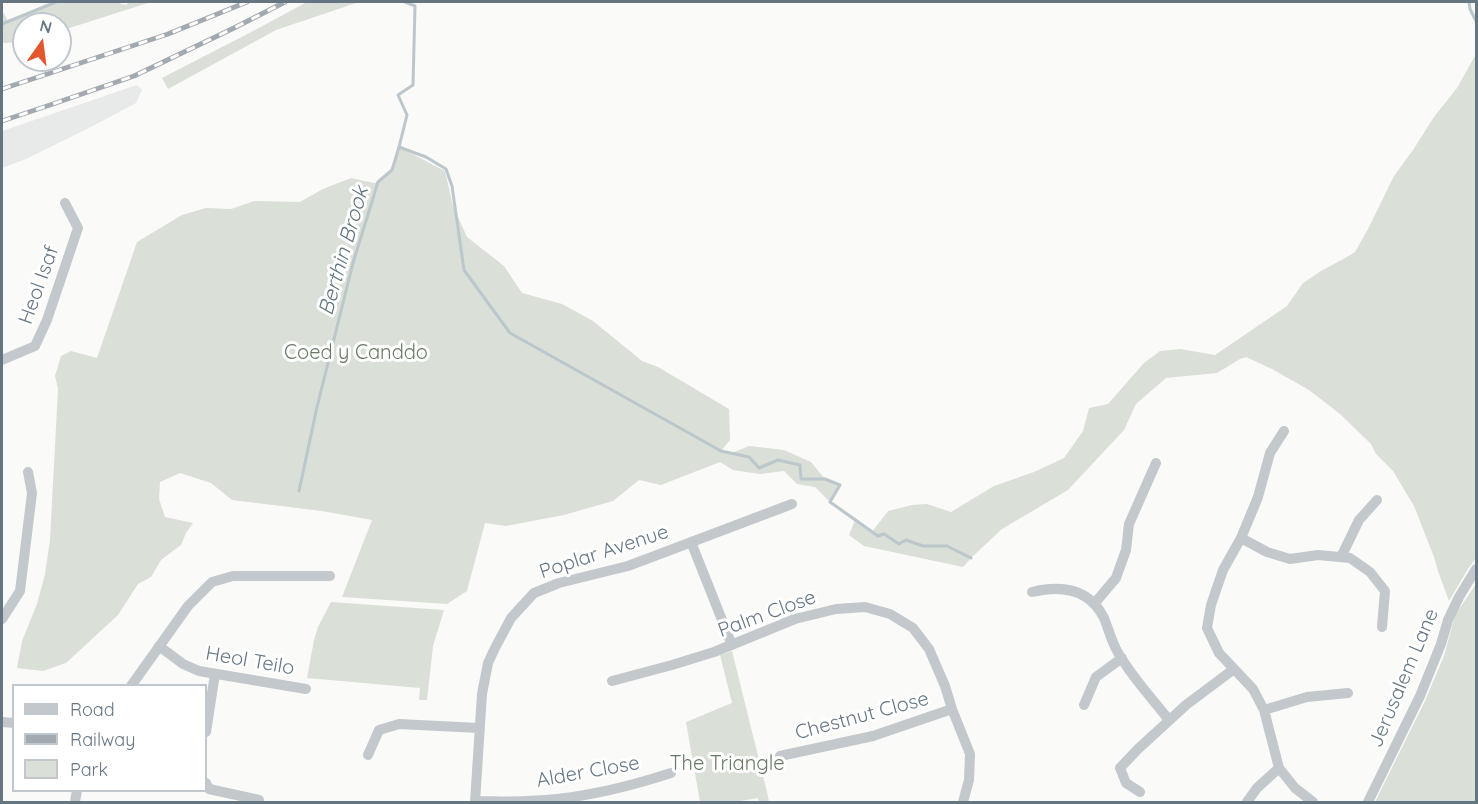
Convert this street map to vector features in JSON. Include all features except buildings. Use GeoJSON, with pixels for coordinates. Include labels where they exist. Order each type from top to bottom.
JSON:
{"type":"FeatureCollection","features":[{"type":"Feature","properties":{"kind":"street","name":"Heol Isaf"},"geometry":{"type":"LineString","coordinates":[[2,360],[35,346],[46,320],[78,228],[65,203]]}},
{"type":"Feature","properties":{"kind":"street"},"geometry":{"type":"LineString","coordinates":[[1284,431],[1270,453],[1258,496],[1241,538],[1223,570],[1211,605],[1208,628],[1219,653],[1252,689],[1264,710],[1279,768],[1295,788],[1312,802]]}},
{"type":"Feature","properties":{"kind":"street"},"geometry":{"type":"LineString","coordinates":[[1094,604],[1116,578],[1130,524],[1156,463]]}},
{"type":"Feature","properties":{"kind":"street"},"geometry":{"type":"LineString","coordinates":[[2,619],[20,591],[32,493],[28,472]]}},
{"type":"Feature","properties":{"kind":"street"},"geometry":{"type":"LineString","coordinates":[[1341,557],[1359,520],[1377,500]]}},
{"type":"Feature","properties":{"kind":"street","name":"Poplar Avenue"},"geometry":{"type":"LineString","coordinates":[[475,802],[482,694],[488,663],[511,618],[534,594],[559,583],[628,566],[792,504]]}},
{"type":"Feature","properties":{"kind":"street"},"geometry":{"type":"LineString","coordinates":[[1241,538],[1267,552],[1290,560],[1318,555],[1350,558],[1370,572],[1385,591],[1382,627]]}},
{"type":"Feature","properties":{"kind":"street"},"geometry":{"type":"LineString","coordinates":[[692,542],[732,645]]}},
{"type":"Feature","properties":{"kind":"street","name":"Jerusalem Lane"},"geometry":{"type":"LineString","coordinates":[[1368,802],[1420,696],[1448,620],[1476,569]]}},
{"type":"Feature","properties":{"kind":"street"},"geometry":{"type":"LineString","coordinates":[[132,684],[188,606],[212,582],[233,576],[330,576]]}},
{"type":"Feature","properties":{"kind":"street"},"geometry":{"type":"LineString","coordinates":[[1032,592],[1047,588],[1065,589],[1082,593],[1094,604],[1103,616],[1115,648],[1132,674],[1169,720]]}},
{"type":"Feature","properties":{"kind":"street","name":"Palm Close"},"geometry":{"type":"LineString","coordinates":[[612,681],[714,652],[795,619],[836,609],[865,607],[873,609],[890,615],[913,628],[929,649],[970,754],[969,780],[963,802]]}},
{"type":"Feature","properties":{"kind":"street","name":"Heol Teilo"},"geometry":{"type":"LineString","coordinates":[[159,646],[183,664],[199,671],[306,689]]}},
{"type":"Feature","properties":{"kind":"street"},"geometry":{"type":"LineString","coordinates":[[1084,705],[1096,677],[1122,658]]}},
{"type":"Feature","properties":{"kind":"street"},"geometry":{"type":"LineString","coordinates":[[1140,792],[1126,783],[1120,768],[1186,705],[1234,669]]}},
{"type":"Feature","properties":{"kind":"street"},"geometry":{"type":"LineString","coordinates":[[207,726],[215,674]]}},
{"type":"Feature","properties":{"kind":"street"},"geometry":{"type":"LineString","coordinates":[[1264,710],[1307,697],[1348,693]]}},
{"type":"Feature","properties":{"kind":"street","name":"Chestnut Close"},"geometry":{"type":"LineString","coordinates":[[780,756],[873,736],[952,710]]}},
{"type":"Feature","properties":{"kind":"street"},"geometry":{"type":"LineString","coordinates":[[368,755],[379,730],[399,724],[480,728]]}},
{"type":"Feature","properties":{"kind":"street"},"geometry":{"type":"LineString","coordinates":[[1247,802],[1257,788],[1279,768]]}},
{"type":"Feature","properties":{"kind":"street","name":"Alder Close"},"geometry":{"type":"LineString","coordinates":[[475,802],[527,801],[578,796],[640,783],[671,773]]}},
{"type":"Feature","properties":{"kind":"street"},"geometry":{"type":"LineString","coordinates":[[207,785],[209,789],[259,800]]}},
{"type":"Feature","properties":{"kind":"shaded area"},"geometry":{"type":"Polygon","coordinates":[[[137,85],[142,90],[136,103],[26,159],[2,168],[2,131],[137,85]]]}},
{"type":"Feature","properties":{"kind":"green space"},"geometry":{"type":"Polygon","coordinates":[[[56,2],[119,2],[126,5],[129,2],[151,2],[72,27],[72,12],[31,12],[56,2]]]}},
{"type":"Feature","properties":{"kind":"green space"},"geometry":{"type":"Polygon","coordinates":[[[307,2],[359,2],[276,30],[168,89],[162,78],[307,2]]]}},
{"type":"Feature","properties":{"kind":"green space"},"geometry":{"type":"Polygon","coordinates":[[[2,10],[8,21],[12,19],[12,43],[4,43],[2,41],[2,10]]]}},
{"type":"Feature","properties":{"kind":"green space"},"geometry":{"type":"Polygon","coordinates":[[[1476,54],[1476,558],[1449,601],[1414,506],[1393,471],[1376,454],[1371,444],[1340,414],[1309,390],[1246,357],[1217,373],[1166,378],[1136,404],[1124,430],[1068,490],[1002,529],[963,567],[864,546],[849,535],[855,520],[872,532],[888,511],[912,505],[927,504],[951,512],[994,486],[1034,472],[1064,458],[1083,431],[1089,408],[1108,404],[1144,363],[1160,351],[1180,349],[1215,355],[1287,306],[1303,283],[1355,252],[1394,176],[1434,117],[1457,88],[1476,54]]]}},
{"type":"Feature","properties":{"kind":"green space","name":"Coed y Canddo"},"geometry":{"type":"Polygon","coordinates":[[[399,147],[445,171],[453,206],[467,237],[504,266],[522,293],[562,304],[593,321],[642,361],[658,367],[729,409],[730,440],[721,451],[732,453],[749,446],[784,450],[811,462],[825,479],[840,485],[830,502],[815,487],[797,484],[784,471],[760,474],[733,470],[720,462],[661,485],[639,480],[613,501],[564,515],[506,526],[485,523],[467,591],[447,604],[342,597],[372,520],[322,511],[232,500],[211,483],[180,473],[160,482],[159,499],[165,517],[193,523],[181,545],[161,560],[151,577],[138,584],[118,615],[66,663],[43,671],[17,668],[22,641],[37,604],[45,574],[50,540],[58,389],[55,376],[61,356],[71,351],[97,358],[137,242],[182,215],[206,208],[231,209],[254,201],[300,202],[323,189],[351,178],[378,182],[392,170],[399,147]]]}},
{"type":"Feature","properties":{"kind":"green space"},"geometry":{"type":"Polygon","coordinates":[[[1476,584],[1476,802],[1375,802],[1424,703],[1444,656],[1455,615],[1476,584]]]}},
{"type":"Feature","properties":{"kind":"green space"},"geometry":{"type":"Polygon","coordinates":[[[331,602],[444,610],[433,646],[427,700],[419,700],[420,688],[307,678],[318,627],[331,602]]]}},
{"type":"Feature","properties":{"kind":"green space","name":"The Triangle"},"geometry":{"type":"Polygon","coordinates":[[[732,651],[769,802],[759,802],[758,798],[735,802],[700,802],[686,722],[732,703],[720,655],[732,651]]]}},
{"type":"Feature","properties":{"kind":"waterway"},"geometry":{"type":"LineString","coordinates":[[2,24],[56,2]]}},
{"type":"Feature","properties":{"kind":"waterway","name":"Berthin Brook"},"geometry":{"type":"LineString","coordinates":[[299,491],[317,407],[353,263],[378,182],[392,170],[407,115],[398,95],[413,85],[415,6],[405,2]]}},
{"type":"Feature","properties":{"kind":"waterway"},"geometry":{"type":"LineString","coordinates":[[1469,2],[1476,21]]}},
{"type":"Feature","properties":{"kind":"waterway"},"geometry":{"type":"LineString","coordinates":[[399,147],[426,157],[446,169],[452,186],[464,270],[510,333],[721,451],[749,457],[759,468],[778,460],[800,465],[801,479],[825,479],[840,485],[830,502],[878,536],[884,534],[899,544],[906,540],[923,546],[947,546],[971,558]]}},
{"type":"Feature","properties":{"kind":"railway"},"geometry":{"type":"LineString","coordinates":[[2,89],[168,34],[247,2]]}},
{"type":"Feature","properties":{"kind":"railway"},"geometry":{"type":"LineString","coordinates":[[2,121],[134,76],[285,2]]}}]}
